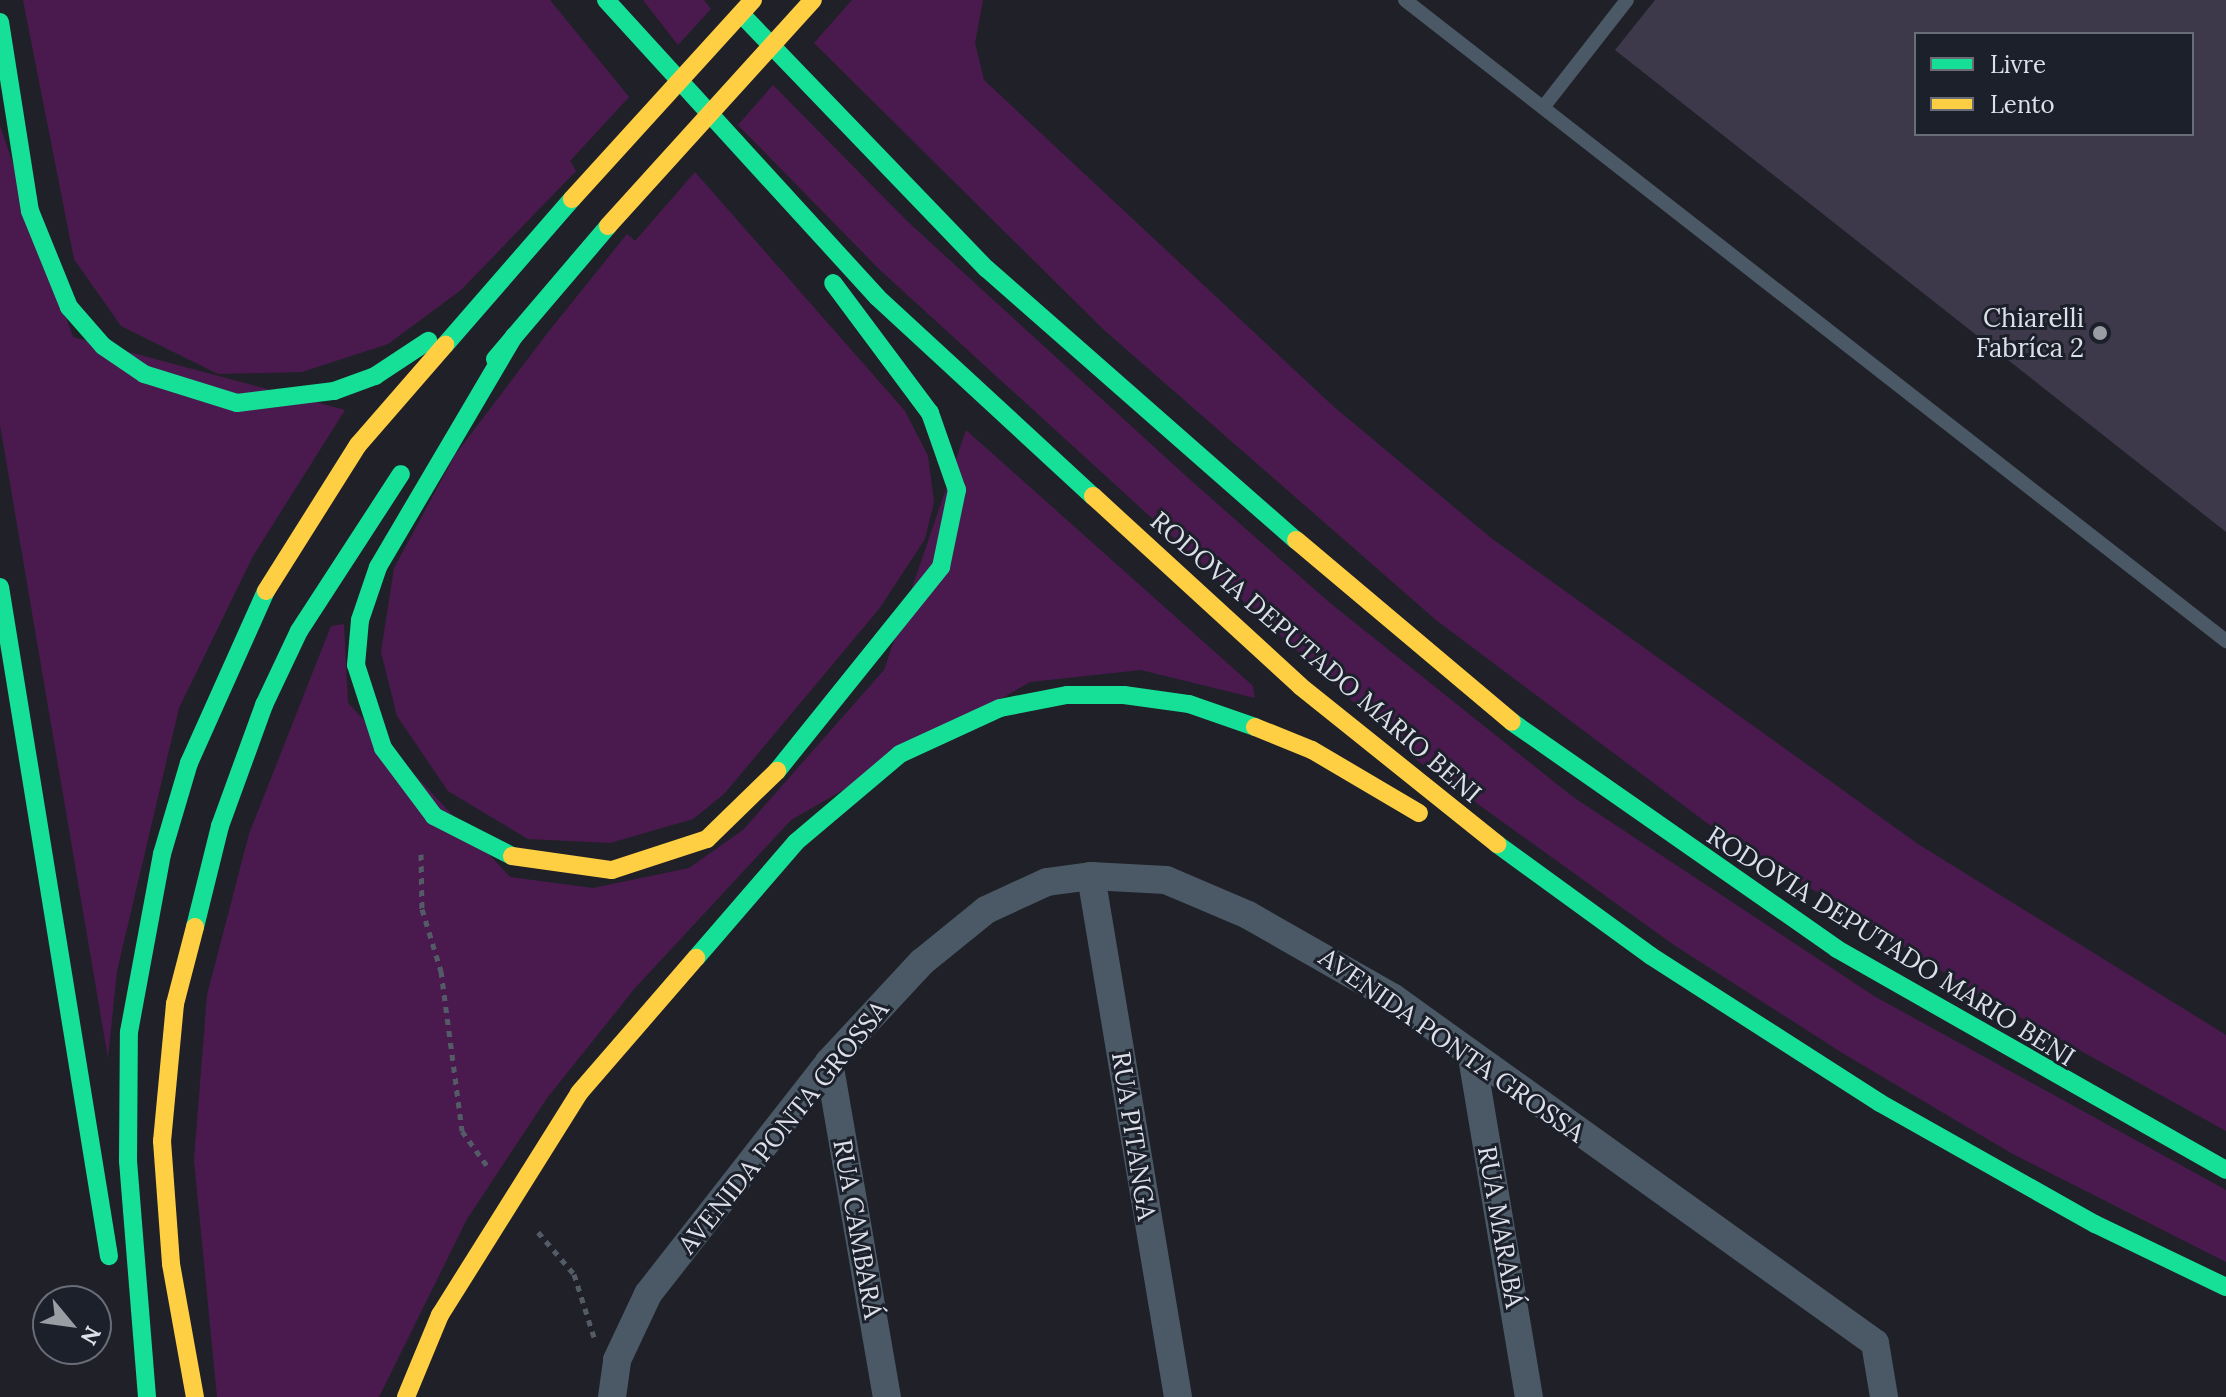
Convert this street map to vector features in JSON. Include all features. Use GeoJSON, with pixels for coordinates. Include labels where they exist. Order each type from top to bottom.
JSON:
{"type":"FeatureCollection","features":[{"type":"Feature","properties":{"kind":"highway"},"geometry":{"type":"LineString","coordinates":[[588,0],[651,54]]}},
{"type":"Feature","properties":{"kind":"highway","name":"RODOVIA DEPUTADO MARIO BENI"},"geometry":{"type":"LineString","coordinates":[[606,0],[729,143],[877,297],[1300,686],[1440,803],[1584,909],[1880,1103],[2095,1224],[2226,1287]]}},
{"type":"Feature","properties":{"kind":"highway","name":"RODOVIA DEPUTADO MARIO BENI"},"geometry":{"type":"LineString","coordinates":[[730,0],[987,269],[1468,691],[1837,949],[2226,1170]]}},
{"type":"Feature","properties":{"kind":"highway"},"geometry":{"type":"LineString","coordinates":[[147,1397],[128,1161],[129,1032],[162,854],[189,763],[247,625],[308,516],[358,445],[572,199],[753,0]]}},
{"type":"Feature","properties":{"kind":"highway"},"geometry":{"type":"LineString","coordinates":[[195,1397],[171,1264],[162,1141],[175,1004],[220,826],[264,705],[299,631],[420,450],[608,226],[813,0]]}},
{"type":"Feature","properties":{"kind":"highway"},"geometry":{"type":"LineString","coordinates":[[0,22],[30,211],[47,265],[69,307],[103,346],[144,374],[237,403],[334,391],[413,354],[503,277]]}},
{"type":"Feature","properties":{"kind":"highway"},"geometry":{"type":"LineString","coordinates":[[514,336],[378,567],[360,620],[356,665],[383,748],[434,816],[520,860],[612,870],[707,839],[748,805],[907,618],[954,532],[957,490],[930,413],[729,143]]}},
{"type":"Feature","properties":{"kind":"highway"},"geometry":{"type":"LineString","coordinates":[[0,587],[113,1283]]}},
{"type":"Feature","properties":{"kind":"highway"},"geometry":{"type":"LineString","coordinates":[[406,1397],[440,1315],[510,1196],[579,1093],[796,842],[900,754],[1000,708],[1067,695],[1124,695],[1189,704],[1246,723],[1312,750],[1584,909]]}},
{"type":"Feature","properties":{"kind":"highway"},"geometry":{"type":"LineString","coordinates":[[119,1312],[134,1397]]}},
{"type":"Feature","properties":{"kind":"street","name":"AVENIDA PONTA GROSSA"},"geometry":{"type":"LineString","coordinates":[[612,1397],[617,1360],[648,1294],[829,1062],[922,962],[986,910],[1047,882],[1091,876],[1166,880],[1248,915],[1392,997],[1875,1343],[1884,1397]]}},
{"type":"Feature","properties":{"kind":"street","name":"RUA PITANGA"},"geometry":{"type":"LineString","coordinates":[[1091,876],[1178,1397]]}},
{"type":"Feature","properties":{"kind":"street","name":"RUA MARABÁ"},"geometry":{"type":"LineString","coordinates":[[1472,1057],[1529,1397]]}},
{"type":"Feature","properties":{"kind":"street","name":"RUA CAMBARÁ"},"geometry":{"type":"LineString","coordinates":[[829,1062],[887,1397]]}},
{"type":"Feature","properties":{"kind":"lane"},"geometry":{"type":"LineString","coordinates":[[1405,0],[1545,105],[2226,641]]}},
{"type":"Feature","properties":{"kind":"lane"},"geometry":{"type":"LineString","coordinates":[[1545,105],[1627,0]]}},
{"type":"Feature","properties":{"kind":"path"},"geometry":{"type":"LineString","coordinates":[[420,847],[422,909],[441,971],[462,1131],[510,1196]]}},
{"type":"Feature","properties":{"kind":"path"},"geometry":{"type":"LineString","coordinates":[[574,1274],[587,1330]]}},
{"type":"Feature","properties":{"kind":"shaded area"},"geometry":{"type":"Polygon","coordinates":[[[23,0],[550,0],[629,97],[570,161],[576,171],[461,290],[388,344],[302,372],[218,374],[121,326],[74,259],[23,0]]]}},
{"type":"Feature","properties":{"kind":"shaded area"},"geometry":{"type":"Polygon","coordinates":[[[643,0],[704,0],[711,9],[678,45],[643,0]]]}},
{"type":"Feature","properties":{"kind":"shaded area"},"geometry":{"type":"Polygon","coordinates":[[[852,0],[983,0],[975,43],[984,80],[1333,406],[1491,538],[1918,844],[2226,1035],[2226,1131],[1983,997],[1707,823],[1436,620],[1103,329],[814,43],[852,0]]]}},
{"type":"Feature","properties":{"kind":"shaded area"},"geometry":{"type":"Polygon","coordinates":[[[773,85],[907,221],[1187,477],[1330,603],[1573,797],[1874,996],[2226,1190],[2226,1262],[2011,1153],[1844,1054],[1674,945],[1418,761],[880,270],[738,125],[773,85]]]}},
{"type":"Feature","properties":{"kind":"shaded area"},"geometry":{"type":"Polygon","coordinates":[[[0,126],[73,337],[345,410],[253,556],[179,708],[117,971],[108,1058],[0,425],[0,126]]]}},
{"type":"Feature","properties":{"kind":"shaded area"},"geometry":{"type":"Polygon","coordinates":[[[695,172],[905,411],[928,456],[934,502],[925,539],[879,609],[724,794],[693,819],[610,843],[528,839],[448,791],[397,716],[381,652],[394,568],[455,455],[549,331],[627,234],[635,241],[695,172]]]}},
{"type":"Feature","properties":{"kind":"shaded area"},"geometry":{"type":"Polygon","coordinates":[[[966,430],[1253,686],[1255,698],[1141,670],[1030,682],[791,820],[635,988],[547,1098],[467,1219],[379,1397],[217,1397],[194,1160],[207,995],[249,834],[331,626],[344,624],[348,703],[510,877],[593,888],[689,868],[743,830],[884,670],[966,430]]]}},
{"type":"Feature","properties":{"kind":"building","name":"Chiarelli Fabríca 2"},"geometry":{"type":"Polygon","coordinates":[[[1655,0],[2226,0],[2226,532],[1615,50],[1655,0]]]}},
{"type":"Feature","properties":{"kind":"traffic: fast"},"geometry":{"type":"LineString","coordinates":[[606,0],[877,297],[1093,496]]}},
{"type":"Feature","properties":{"kind":"traffic: fast"},"geometry":{"type":"LineString","coordinates":[[746,19],[987,269],[1296,540]]}},
{"type":"Feature","properties":{"kind":"traffic: fast"},"geometry":{"type":"LineString","coordinates":[[0,22],[30,211],[69,307],[103,346],[144,374],[237,403],[334,391],[375,376],[428,341]]}},
{"type":"Feature","properties":{"kind":"traffic: fast"},"geometry":{"type":"LineString","coordinates":[[445,345],[572,199]]}},
{"type":"Feature","properties":{"kind":"traffic: fast"},"geometry":{"type":"LineString","coordinates":[[495,359],[608,226]]}},
{"type":"Feature","properties":{"kind":"traffic: fast"},"geometry":{"type":"LineString","coordinates":[[777,771],[941,567],[957,490],[930,413],[833,283]]}},
{"type":"Feature","properties":{"kind":"traffic: fast"},"geometry":{"type":"LineString","coordinates":[[512,856],[434,816],[383,748],[356,665],[360,620],[378,567],[514,336]]}},
{"type":"Feature","properties":{"kind":"traffic: fast"},"geometry":{"type":"LineString","coordinates":[[195,927],[220,826],[264,705],[299,631],[401,474]]}},
{"type":"Feature","properties":{"kind":"traffic: fast"},"geometry":{"type":"LineString","coordinates":[[0,587],[109,1256]]}},
{"type":"Feature","properties":{"kind":"traffic: fast"},"geometry":{"type":"LineString","coordinates":[[147,1397],[128,1161],[129,1032],[162,854],[189,763],[266,591]]}},
{"type":"Feature","properties":{"kind":"traffic: fast"},"geometry":{"type":"LineString","coordinates":[[696,958],[796,842],[900,754],[1000,708],[1067,695],[1124,695],[1189,704],[1255,727]]}},
{"type":"Feature","properties":{"kind":"traffic: fast"},"geometry":{"type":"LineString","coordinates":[[1512,722],[1837,949],[2226,1170]]}},
{"type":"Feature","properties":{"kind":"traffic: fast"},"geometry":{"type":"LineString","coordinates":[[1497,844],[1651,956],[1880,1103],[2095,1224],[2226,1287]]}},
{"type":"Feature","properties":{"kind":"traffic: slow"},"geometry":{"type":"LineString","coordinates":[[572,199],[753,0]]}},
{"type":"Feature","properties":{"kind":"traffic: slow"},"geometry":{"type":"LineString","coordinates":[[608,226],[813,0]]}},
{"type":"Feature","properties":{"kind":"traffic: slow"},"geometry":{"type":"LineString","coordinates":[[266,591],[358,445],[445,345]]}},
{"type":"Feature","properties":{"kind":"traffic: slow"},"geometry":{"type":"LineString","coordinates":[[1093,496],[1300,686],[1497,844]]}},
{"type":"Feature","properties":{"kind":"traffic: slow"},"geometry":{"type":"LineString","coordinates":[[1296,540],[1512,722]]}},
{"type":"Feature","properties":{"kind":"traffic: slow"},"geometry":{"type":"LineString","coordinates":[[1255,727],[1312,750],[1419,813]]}},
{"type":"Feature","properties":{"kind":"traffic: slow"},"geometry":{"type":"LineString","coordinates":[[512,856],[612,870],[707,839],[777,771]]}},
{"type":"Feature","properties":{"kind":"traffic: slow"},"geometry":{"type":"LineString","coordinates":[[195,927],[175,1004],[162,1141],[171,1264],[195,1397]]}},
{"type":"Feature","properties":{"kind":"traffic: slow"},"geometry":{"type":"LineString","coordinates":[[406,1397],[440,1315],[579,1093],[696,958]]}},
{"type":"Feature","properties":{"kind":"place","name":"Chiarelli Fabríca 2"},"geometry":{"type":"Point","coordinates":[2100,333]}}]}
